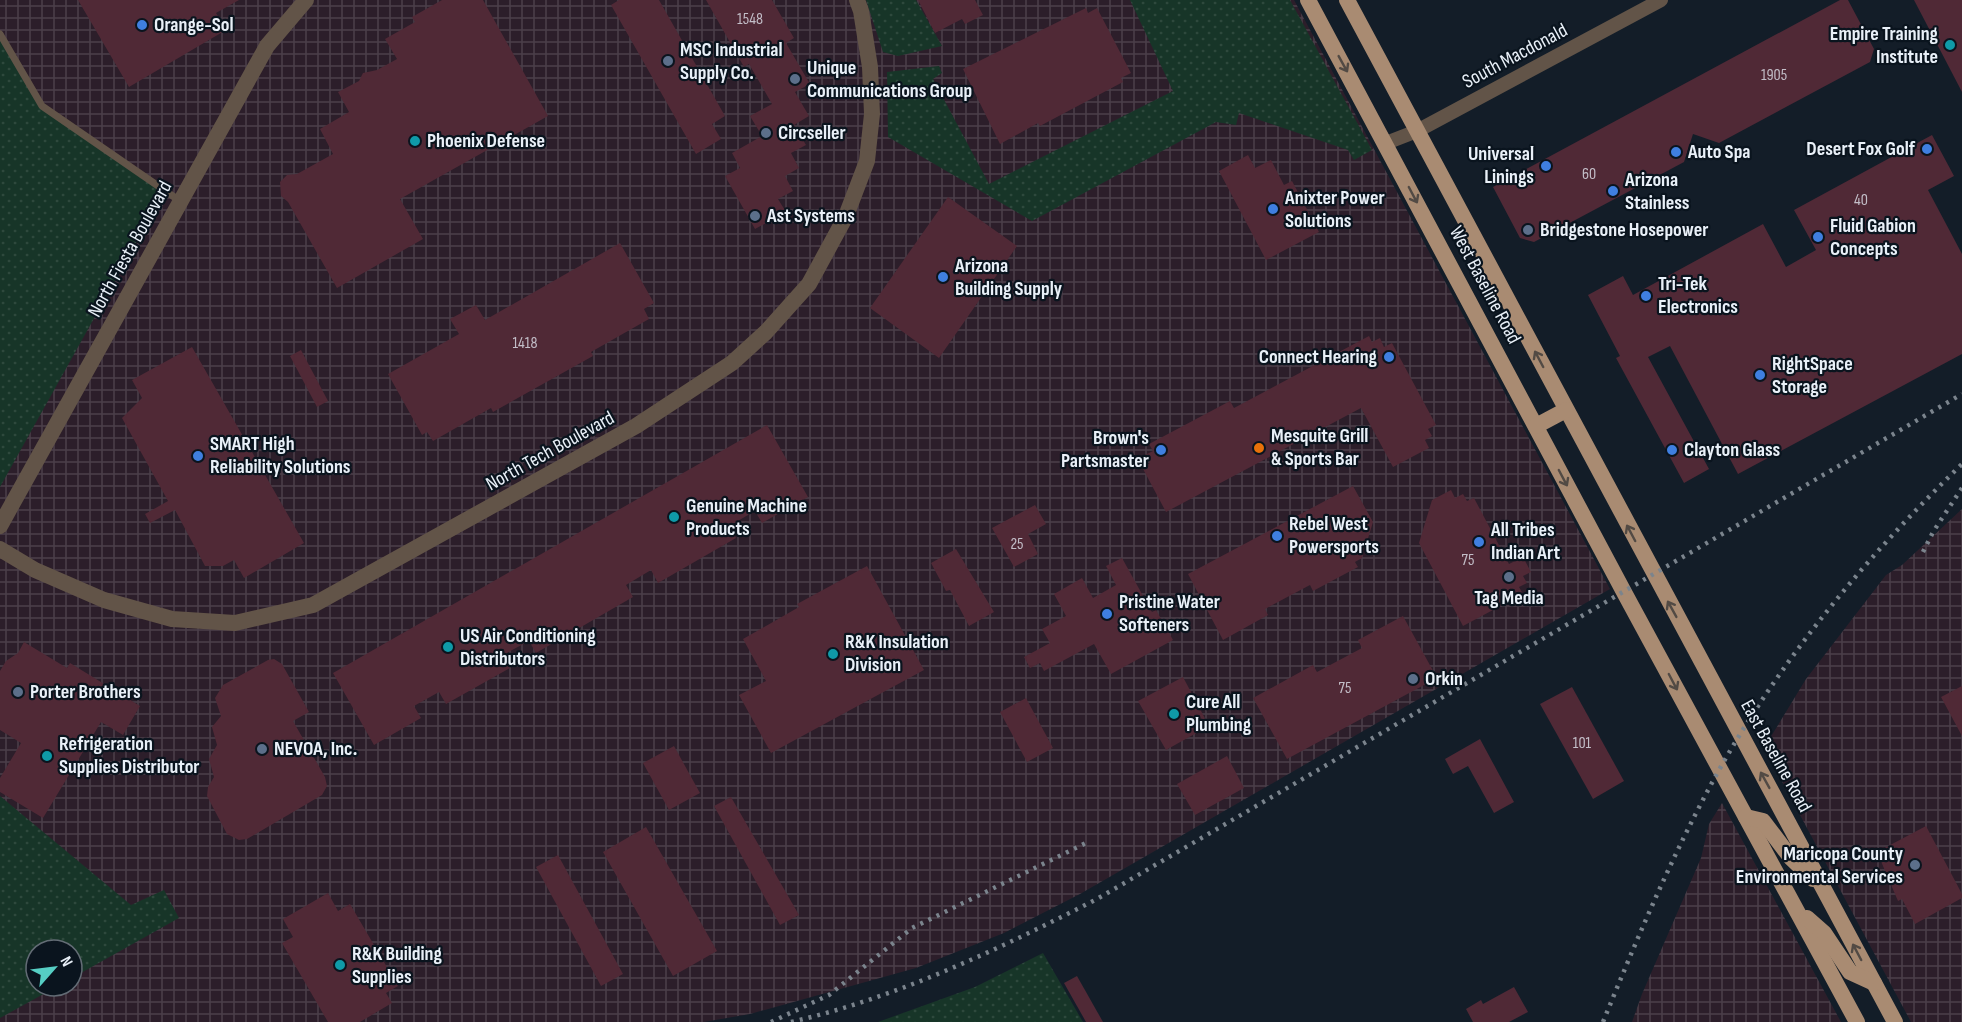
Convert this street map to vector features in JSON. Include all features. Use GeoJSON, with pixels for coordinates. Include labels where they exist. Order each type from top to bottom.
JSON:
{"type":"FeatureCollection","features":[{"type":"Feature","properties":{"kind":"main road","name":"West Baseline Road"},"geometry":{"type":"LineString","coordinates":[[1308,0],[1746,817]]}},
{"type":"Feature","properties":{"kind":"main road","name":"West Baseline Road"},"geometry":{"type":"LineString","coordinates":[[1347,0],[1653,574]]}},
{"type":"Feature","properties":{"kind":"main road"},"geometry":{"type":"LineString","coordinates":[[1536,426],[1566,411]]}},
{"type":"Feature","properties":{"kind":"main road","name":"East Baseline Road"},"geometry":{"type":"LineString","coordinates":[[1653,574],[1895,1022]]}},
{"type":"Feature","properties":{"kind":"main road"},"geometry":{"type":"LineString","coordinates":[[1746,817],[1763,821],[1791,858],[1825,890]]}},
{"type":"Feature","properties":{"kind":"main road"},"geometry":{"type":"LineString","coordinates":[[1746,817],[1857,1022]]}},
{"type":"Feature","properties":{"kind":"main road"},"geometry":{"type":"LineString","coordinates":[[1799,912],[1824,933],[1850,972],[1874,983]]}},
{"type":"Feature","properties":{"kind":"street","name":"North Fiesta Boulevard"},"geometry":{"type":"LineString","coordinates":[[0,526],[267,46],[306,0]]}},
{"type":"Feature","properties":{"kind":"street","name":"North Tech Boulevard"},"geometry":{"type":"LineString","coordinates":[[0,549],[35,570],[104,600],[172,619],[235,623],[313,605],[636,426],[732,363],[766,332],[809,284],[846,216],[867,161],[872,114],[870,67],[861,10],[857,0]]}},
{"type":"Feature","properties":{"kind":"street","name":"South Macdonald"},"geometry":{"type":"LineString","coordinates":[[1386,143],[1417,131],[1661,0]]}},
{"type":"Feature","properties":{"kind":"lane"},"geometry":{"type":"LineString","coordinates":[[0,34],[42,106],[180,201]]}},
{"type":"Feature","properties":{"kind":"shaded area"},"geometry":{"type":"Polygon","coordinates":[[[0,0],[1294,0],[1610,589],[1080,894],[1004,933],[916,968],[750,1014],[704,1022],[0,1022],[0,0]]]}},
{"type":"Feature","properties":{"kind":"shaded area"},"geometry":{"type":"Polygon","coordinates":[[[1962,509],[1962,1022],[1911,1022],[1764,748],[1806,679],[1886,575],[1902,565],[1962,509]]]}},
{"type":"Feature","properties":{"kind":"shaded area"},"geometry":{"type":"Polygon","coordinates":[[[1722,803],[1841,1022],[1632,1022],[1701,858],[1709,824],[1722,803]]]}},
{"type":"Feature","properties":{"kind":"green space"},"geometry":{"type":"Polygon","coordinates":[[[866,0],[916,0],[942,46],[898,56],[883,52],[866,0]]]}},
{"type":"Feature","properties":{"kind":"green space"},"geometry":{"type":"Polygon","coordinates":[[[1130,0],[1290,0],[1372,150],[1354,160],[1348,150],[1239,113],[1236,125],[1216,122],[1032,221],[888,137],[887,72],[939,66],[942,73],[933,79],[989,184],[1173,91],[1130,0]]]}},
{"type":"Feature","properties":{"kind":"green space"},"geometry":{"type":"Polygon","coordinates":[[[0,34],[42,106],[165,191],[0,487],[0,34]]]}},
{"type":"Feature","properties":{"kind":"green space"},"geometry":{"type":"Polygon","coordinates":[[[0,796],[131,905],[164,890],[179,918],[84,971],[84,938],[24,938],[24,998],[36,998],[0,1018],[0,796]]]}},
{"type":"Feature","properties":{"kind":"green space"},"geometry":{"type":"Polygon","coordinates":[[[1043,953],[1083,1022],[878,1022],[975,987],[1043,953]]]}},
{"type":"Feature","properties":{"kind":"building"},"geometry":{"type":"Polygon","coordinates":[[[78,0],[239,0],[216,13],[226,30],[129,87],[78,0]]]}},
{"type":"Feature","properties":{"kind":"building","name":"Phoenix Defense"},"geometry":{"type":"Polygon","coordinates":[[[442,0],[483,0],[548,116],[400,199],[423,239],[337,288],[288,202],[281,196],[280,182],[287,175],[297,174],[333,154],[320,129],[349,112],[338,92],[359,81],[363,73],[377,70],[397,59],[385,39],[415,22],[412,17],[442,0]]]}},
{"type":"Feature","properties":{"kind":"building","name":"MSC Industrial Supply Co."},"geometry":{"type":"Polygon","coordinates":[[[619,0],[659,0],[725,116],[712,124],[721,139],[696,154],[611,5],[619,0]]]}},
{"type":"Feature","properties":{"kind":"building"},"geometry":{"type":"Polygon","coordinates":[[[706,0],[772,0],[794,38],[786,43],[810,84],[795,92],[809,116],[794,125],[806,145],[791,153],[799,168],[785,176],[793,191],[778,199],[786,212],[755,229],[725,176],[740,168],[732,153],[762,136],[750,116],[772,104],[749,64],[744,67],[706,0]]]}},
{"type":"Feature","properties":{"kind":"building"},"geometry":{"type":"Polygon","coordinates":[[[918,0],[975,0],[983,15],[965,24],[962,19],[935,33],[918,0]]]}},
{"type":"Feature","properties":{"kind":"building"},"geometry":{"type":"Polygon","coordinates":[[[1840,0],[1848,0],[1874,49],[1870,62],[1719,143],[1693,134],[1684,162],[1534,242],[1520,238],[1493,187],[1840,0]]]}},
{"type":"Feature","properties":{"kind":"building","name":"Empire Training Institute"},"geometry":{"type":"Polygon","coordinates":[[[1914,0],[1962,0],[1962,92],[1914,0]]]}},
{"type":"Feature","properties":{"kind":"building"},"geometry":{"type":"Polygon","coordinates":[[[1086,8],[1088,13],[1097,8],[1131,73],[1121,78],[1123,82],[1040,126],[1038,123],[1000,144],[963,69],[1086,8]]]}},
{"type":"Feature","properties":{"kind":"building"},"geometry":{"type":"Polygon","coordinates":[[[1932,135],[1954,176],[1928,190],[1962,254],[1962,354],[1738,474],[1670,346],[1648,357],[1709,469],[1684,483],[1616,358],[1620,356],[1588,295],[1623,276],[1633,295],[1763,224],[1786,267],[1816,250],[1794,210],[1932,135]]]}},
{"type":"Feature","properties":{"kind":"building","name":"Anixter Power Solutions"},"geometry":{"type":"Polygon","coordinates":[[[1248,155],[1255,168],[1271,160],[1284,185],[1292,181],[1319,232],[1266,260],[1219,171],[1248,155]]]}},
{"type":"Feature","properties":{"kind":"building","name":"Arizona Building Supply"},"geometry":{"type":"Polygon","coordinates":[[[948,197],[1017,246],[939,358],[870,308],[948,197]]]}},
{"type":"Feature","properties":{"kind":"building"},"geometry":{"type":"Polygon","coordinates":[[[620,243],[654,303],[644,309],[649,319],[591,352],[593,356],[493,412],[491,408],[433,441],[427,432],[422,435],[388,374],[459,334],[450,319],[476,305],[485,320],[620,243]]]}},
{"type":"Feature","properties":{"kind":"building"},"geometry":{"type":"Polygon","coordinates":[[[1369,336],[1372,342],[1380,338],[1384,347],[1392,343],[1436,425],[1428,429],[1432,436],[1425,440],[1429,448],[1393,467],[1361,408],[1166,512],[1142,467],[1150,463],[1145,455],[1153,451],[1149,444],[1230,401],[1234,408],[1369,336]]]}},
{"type":"Feature","properties":{"kind":"building","name":"SMART High Reliability Solutions"},"geometry":{"type":"Polygon","coordinates":[[[192,347],[304,543],[244,578],[234,560],[223,566],[205,566],[175,510],[150,523],[145,514],[168,501],[122,418],[142,398],[132,380],[192,347]]]}},
{"type":"Feature","properties":{"kind":"building"},"geometry":{"type":"Polygon","coordinates":[[[301,350],[328,401],[317,407],[290,356],[301,350]]]}},
{"type":"Feature","properties":{"kind":"building"},"geometry":{"type":"Polygon","coordinates":[[[767,425],[808,497],[762,523],[755,511],[729,526],[736,538],[658,583],[651,570],[626,585],[633,597],[536,653],[529,641],[503,655],[510,668],[446,704],[439,692],[414,706],[421,718],[374,745],[333,673],[767,425]]]}},
{"type":"Feature","properties":{"kind":"building"},"geometry":{"type":"Polygon","coordinates":[[[1353,486],[1373,522],[1362,558],[1355,562],[1358,567],[1313,591],[1310,585],[1265,609],[1268,615],[1223,640],[1188,574],[1353,486]]]}},
{"type":"Feature","properties":{"kind":"building"},"geometry":{"type":"Polygon","coordinates":[[[1451,490],[1455,498],[1463,494],[1467,501],[1474,498],[1509,564],[1523,557],[1531,572],[1523,576],[1527,583],[1519,587],[1523,594],[1463,626],[1419,543],[1432,500],[1451,490]]]}},
{"type":"Feature","properties":{"kind":"building"},"geometry":{"type":"Polygon","coordinates":[[[1035,505],[1046,524],[1028,534],[1038,554],[1014,567],[992,528],[1035,505]]]}},
{"type":"Feature","properties":{"kind":"building"},"geometry":{"type":"Polygon","coordinates":[[[956,549],[994,612],[969,626],[950,590],[946,591],[931,563],[956,549]]]}},
{"type":"Feature","properties":{"kind":"building","name":"Pristine Water Softeners"},"geometry":{"type":"Polygon","coordinates":[[[1122,558],[1152,612],[1156,610],[1173,640],[1111,674],[1094,644],[1044,671],[1040,663],[1030,668],[1024,657],[1050,643],[1042,629],[1066,616],[1054,594],[1082,578],[1093,598],[1116,585],[1106,566],[1122,558]]]}},
{"type":"Feature","properties":{"kind":"building","name":"R&K Insulation Division"},"geometry":{"type":"Polygon","coordinates":[[[867,566],[924,670],[771,753],[739,695],[766,681],[743,639],[799,607],[797,604],[867,566]]]}},
{"type":"Feature","properties":{"kind":"building"},"geometry":{"type":"Polygon","coordinates":[[[1403,616],[1437,678],[1287,759],[1253,698],[1313,665],[1317,672],[1362,648],[1358,640],[1403,616]]]}},
{"type":"Feature","properties":{"kind":"building","name":"Refrigeration Supplies Distributor"},"geometry":{"type":"Polygon","coordinates":[[[24,642],[67,668],[70,663],[140,706],[123,735],[101,722],[43,818],[0,792],[0,778],[21,743],[0,730],[0,671],[6,661],[18,653],[24,642]]]}},
{"type":"Feature","properties":{"kind":"building","name":"NEVOA, Inc."},"geometry":{"type":"Polygon","coordinates":[[[274,659],[282,664],[309,712],[293,721],[325,777],[327,786],[322,795],[247,839],[239,840],[227,834],[207,796],[208,787],[214,777],[209,759],[217,745],[212,727],[221,716],[215,698],[223,685],[268,660],[274,659]]]}},
{"type":"Feature","properties":{"kind":"building","name":"Cure All Plumbing"},"geometry":{"type":"Polygon","coordinates":[[[1183,677],[1209,726],[1166,750],[1138,701],[1183,677]]]}},
{"type":"Feature","properties":{"kind":"building"},"geometry":{"type":"Polygon","coordinates":[[[1962,686],[1962,736],[1941,697],[1962,686]]]}},
{"type":"Feature","properties":{"kind":"building"},"geometry":{"type":"Polygon","coordinates":[[[1572,687],[1624,781],[1593,799],[1540,704],[1572,687]]]}},
{"type":"Feature","properties":{"kind":"building"},"geometry":{"type":"Polygon","coordinates":[[[1026,698],[1053,748],[1027,762],[1000,712],[1026,698]]]}},
{"type":"Feature","properties":{"kind":"building"},"geometry":{"type":"Polygon","coordinates":[[[1480,739],[1514,802],[1494,813],[1468,766],[1453,774],[1445,759],[1480,739]]]}},
{"type":"Feature","properties":{"kind":"building"},"geometry":{"type":"Polygon","coordinates":[[[674,746],[700,793],[669,810],[643,763],[674,746]]]}},
{"type":"Feature","properties":{"kind":"building"},"geometry":{"type":"Polygon","coordinates":[[[1227,756],[1244,788],[1195,815],[1177,784],[1227,756]]]}},
{"type":"Feature","properties":{"kind":"building"},"geometry":{"type":"Polygon","coordinates":[[[731,797],[799,915],[780,925],[714,806],[731,797]]]}},
{"type":"Feature","properties":{"kind":"building","name":"Maricopa County Environmental Services"},"geometry":{"type":"Polygon","coordinates":[[[1926,826],[1962,898],[1915,924],[1902,899],[1898,901],[1877,852],[1926,826]]]}},
{"type":"Feature","properties":{"kind":"building"},"geometry":{"type":"Polygon","coordinates":[[[646,827],[717,951],[673,976],[603,852],[646,827]]]}},
{"type":"Feature","properties":{"kind":"building"},"geometry":{"type":"Polygon","coordinates":[[[558,855],[623,974],[601,986],[536,867],[558,855]]]}},
{"type":"Feature","properties":{"kind":"building","name":"R&K Building Supplies"},"geometry":{"type":"Polygon","coordinates":[[[328,893],[338,911],[350,904],[398,986],[386,993],[392,1003],[360,1022],[328,1022],[282,943],[293,937],[283,919],[328,893]]]}},
{"type":"Feature","properties":{"kind":"building"},"geometry":{"type":"Polygon","coordinates":[[[1077,976],[1103,1022],[1086,1022],[1064,983],[1077,976]]]}},
{"type":"Feature","properties":{"kind":"building"},"geometry":{"type":"Polygon","coordinates":[[[1514,987],[1528,1012],[1509,1022],[1473,1022],[1466,1009],[1481,1000],[1483,1004],[1514,987]]]}},
{"type":"Feature","properties":{"kind":"railway"},"geometry":{"type":"LineString","coordinates":[[791,1022],[871,999],[948,970],[1097,899],[1962,394]]}},
{"type":"Feature","properties":{"kind":"railway"},"geometry":{"type":"LineString","coordinates":[[1603,1022],[1672,863],[1719,770],[1771,686],[1861,570],[1962,464]]}},
{"type":"Feature","properties":{"kind":"railway"},"geometry":{"type":"LineString","coordinates":[[1923,552],[1933,532],[1962,488]]}},
{"type":"Feature","properties":{"kind":"railway"},"geometry":{"type":"LineString","coordinates":[[771,1022],[829,995],[912,928],[1088,842]]}},
{"type":"Feature","properties":{"kind":"place","name":"Orange-Sol"},"geometry":{"type":"Point","coordinates":[142,25]}},
{"type":"Feature","properties":{"kind":"place","name":"Empire Training Institute"},"geometry":{"type":"Point","coordinates":[1950,45]}},
{"type":"Feature","properties":{"kind":"place","name":"MSC Industrial Supply Co."},"geometry":{"type":"Point","coordinates":[668,61]}},
{"type":"Feature","properties":{"kind":"place","name":"Unique Communications Group"},"geometry":{"type":"Point","coordinates":[795,79]}},
{"type":"Feature","properties":{"kind":"place","name":"Circseller"},"geometry":{"type":"Point","coordinates":[766,133]}},
{"type":"Feature","properties":{"kind":"place","name":"Phoenix Defense"},"geometry":{"type":"Point","coordinates":[415,141]}},
{"type":"Feature","properties":{"kind":"place","name":"Desert Fox Golf"},"geometry":{"type":"Point","coordinates":[1927,149]}},
{"type":"Feature","properties":{"kind":"place","name":"Auto Spa"},"geometry":{"type":"Point","coordinates":[1676,152]}},
{"type":"Feature","properties":{"kind":"place","name":"Universal Linings"},"geometry":{"type":"Point","coordinates":[1546,166]}},
{"type":"Feature","properties":{"kind":"place","name":"Arizona Stainless"},"geometry":{"type":"Point","coordinates":[1613,191]}},
{"type":"Feature","properties":{"kind":"place","name":"Anixter Power Solutions"},"geometry":{"type":"Point","coordinates":[1273,209]}},
{"type":"Feature","properties":{"kind":"place","name":"Ast Systems"},"geometry":{"type":"Point","coordinates":[755,216]}},
{"type":"Feature","properties":{"kind":"place","name":"Bridgestone Hosepower"},"geometry":{"type":"Point","coordinates":[1528,230]}},
{"type":"Feature","properties":{"kind":"place","name":"Fluid Gabion Concepts"},"geometry":{"type":"Point","coordinates":[1818,237]}},
{"type":"Feature","properties":{"kind":"place","name":"Arizona Building Supply"},"geometry":{"type":"Point","coordinates":[943,277]}},
{"type":"Feature","properties":{"kind":"place","name":"Tri-Tek Electronics"},"geometry":{"type":"Point","coordinates":[1646,296]}},
{"type":"Feature","properties":{"kind":"place","name":"Connect Hearing"},"geometry":{"type":"Point","coordinates":[1389,357]}},
{"type":"Feature","properties":{"kind":"place","name":"RightSpace Storage"},"geometry":{"type":"Point","coordinates":[1760,375]}},
{"type":"Feature","properties":{"kind":"place","name":"Mesquite Grill & Sports Bar"},"geometry":{"type":"Point","coordinates":[1259,448]}},
{"type":"Feature","properties":{"kind":"place","name":"Brown's Partsmaster"},"geometry":{"type":"Point","coordinates":[1161,450]}},
{"type":"Feature","properties":{"kind":"place","name":"Clayton Glass"},"geometry":{"type":"Point","coordinates":[1672,450]}},
{"type":"Feature","properties":{"kind":"place","name":"SMART High Reliability Solutions"},"geometry":{"type":"Point","coordinates":[198,456]}},
{"type":"Feature","properties":{"kind":"place","name":"Genuine Machine Products"},"geometry":{"type":"Point","coordinates":[674,517]}},
{"type":"Feature","properties":{"kind":"place","name":"Rebel West Powersports"},"geometry":{"type":"Point","coordinates":[1277,536]}},
{"type":"Feature","properties":{"kind":"place","name":"All Tribes Indian Art"},"geometry":{"type":"Point","coordinates":[1479,542]}},
{"type":"Feature","properties":{"kind":"place","name":"Tag Media"},"geometry":{"type":"Point","coordinates":[1509,577]}},
{"type":"Feature","properties":{"kind":"place","name":"Pristine Water Softeners"},"geometry":{"type":"Point","coordinates":[1107,614]}},
{"type":"Feature","properties":{"kind":"place","name":"US Air Conditioning Distributors"},"geometry":{"type":"Point","coordinates":[448,647]}},
{"type":"Feature","properties":{"kind":"place","name":"R&K Insulation Division"},"geometry":{"type":"Point","coordinates":[833,654]}},
{"type":"Feature","properties":{"kind":"place","name":"Orkin"},"geometry":{"type":"Point","coordinates":[1413,679]}},
{"type":"Feature","properties":{"kind":"place","name":"Porter Brothers"},"geometry":{"type":"Point","coordinates":[18,692]}},
{"type":"Feature","properties":{"kind":"place","name":"Cure All Plumbing"},"geometry":{"type":"Point","coordinates":[1174,714]}},
{"type":"Feature","properties":{"kind":"place","name":"NEVOA, Inc."},"geometry":{"type":"Point","coordinates":[262,749]}},
{"type":"Feature","properties":{"kind":"place","name":"Refrigeration Supplies Distributor"},"geometry":{"type":"Point","coordinates":[47,756]}},
{"type":"Feature","properties":{"kind":"place","name":"Maricopa County Environmental Services"},"geometry":{"type":"Point","coordinates":[1915,865]}},
{"type":"Feature","properties":{"kind":"place","name":"R&K Building Supplies"},"geometry":{"type":"Point","coordinates":[340,965]}}]}
